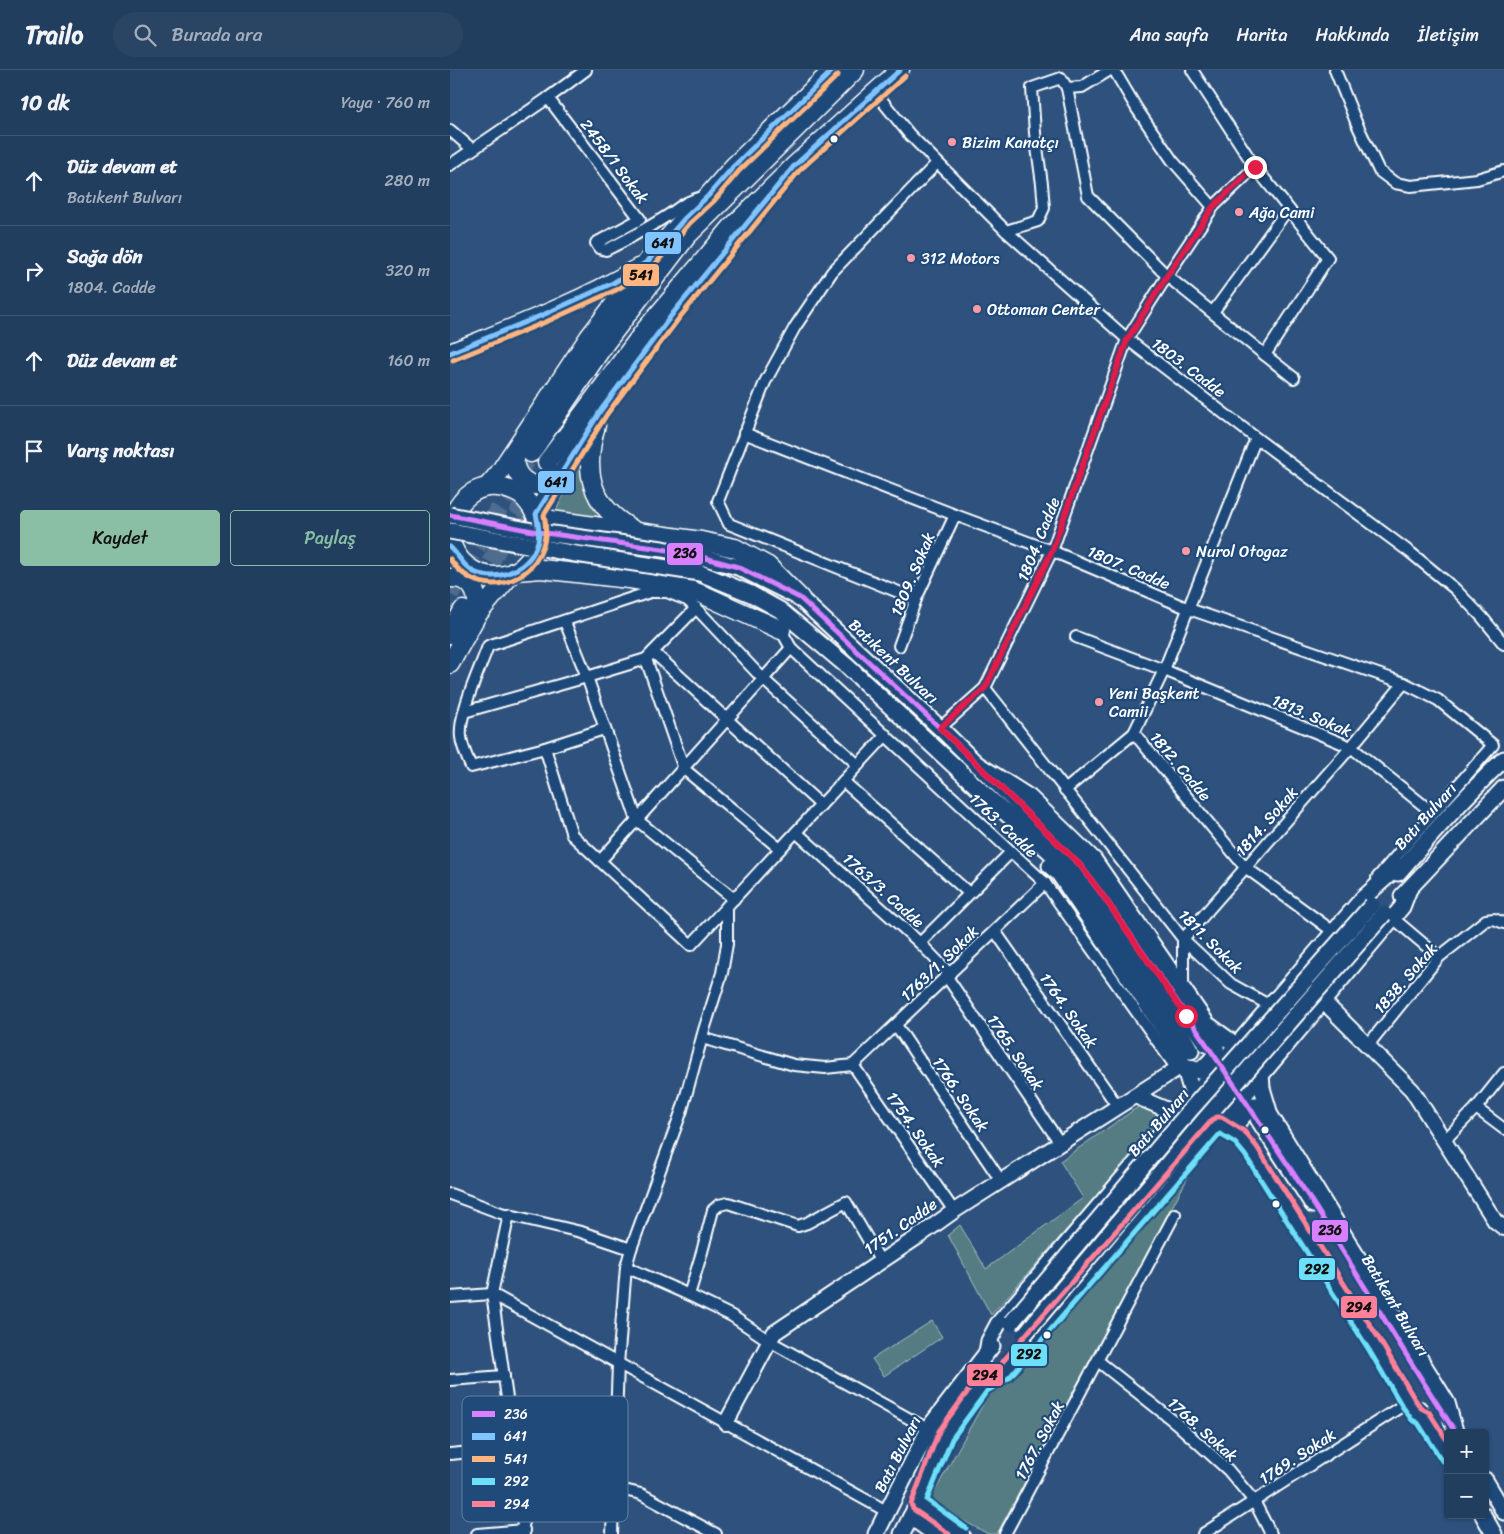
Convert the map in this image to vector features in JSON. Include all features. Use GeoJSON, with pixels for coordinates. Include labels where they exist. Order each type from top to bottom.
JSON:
{"type":"FeatureCollection","features":[{"type":"Feature","properties":{"kind":"highway"},"geometry":{"type":"LineString","coordinates":[[487,487],[499,473],[590,337],[647,262],[734,166],[834,70]]}},
{"type":"Feature","properties":{"kind":"highway"},"geometry":{"type":"LineString","coordinates":[[531,453],[606,342],[687,236],[855,70]]}},
{"type":"Feature","properties":{"kind":"highway"},"geometry":{"type":"LineString","coordinates":[[547,462],[645,330],[731,228],[794,166],[900,70]]}},
{"type":"Feature","properties":{"kind":"highway"},"geometry":{"type":"LineString","coordinates":[[537,516],[567,462],[600,410],[674,312],[794,166]]}},
{"type":"Feature","properties":{"kind":"highway"},"geometry":{"type":"LineString","coordinates":[[708,196],[739,183]]}},
{"type":"Feature","properties":{"kind":"highway"},"geometry":{"type":"LineString","coordinates":[[450,352],[546,314],[613,282],[647,262]]}},
{"type":"Feature","properties":{"kind":"highway"},"geometry":{"type":"LineString","coordinates":[[600,410],[590,446],[591,482],[602,504],[618,521],[636,532]]}},
{"type":"Feature","properties":{"kind":"highway"},"geometry":{"type":"LineString","coordinates":[[524,435],[516,451],[515,466],[520,476],[527,482],[536,485],[549,482],[567,462]]}},
{"type":"Feature","properties":{"kind":"highway"},"geometry":{"type":"LineString","coordinates":[[450,524],[457,497],[487,487],[502,487],[517,492],[529,502],[537,516],[540,529],[537,547],[529,560],[470,613],[450,634]]}},
{"type":"Feature","properties":{"kind":"highway"},"geometry":{"type":"LineString","coordinates":[[537,516],[735,548],[768,566],[800,598]]}},
{"type":"Feature","properties":{"kind":"highway"},"geometry":{"type":"LineString","coordinates":[[451,545],[460,561],[472,571],[487,576],[502,576],[515,571],[541,569],[691,590],[781,630]]}},
{"type":"Feature","properties":{"kind":"highway"},"geometry":{"type":"LineString","coordinates":[[450,578],[457,577],[468,582],[478,598],[470,613],[450,664]]}},
{"type":"Feature","properties":{"kind":"main road","name":"Batıkent Bulvarı"},"geometry":{"type":"LineString","coordinates":[[450,515],[538,532],[662,549],[698,556],[738,567],[800,598],[940,728],[1080,865],[1206,1044]]}},
{"type":"Feature","properties":{"kind":"main road"},"geometry":{"type":"LineString","coordinates":[[451,545],[485,538],[700,573],[751,594],[780,610],[848,667],[991,800],[1048,850],[1076,879],[1181,1033],[1191,1051]]}},
{"type":"Feature","properties":{"kind":"main road"},"geometry":{"type":"LineString","coordinates":[[751,594],[771,615],[781,630]]}},
{"type":"Feature","properties":{"kind":"main road","name":"Batı Bulvarı"},"geometry":{"type":"LineString","coordinates":[[876,1534],[928,1429],[987,1352],[1192,1108],[1372,905],[1404,866],[1481,781],[1504,759]]}},
{"type":"Feature","properties":{"kind":"main road"},"geometry":{"type":"LineString","coordinates":[[977,764],[1029,797],[1094,860],[1207,1024],[1236,1045],[1261,1074],[1262,1088],[1270,1115],[1447,1403],[1455,1429]]}},
{"type":"Feature","properties":{"kind":"main road","name":"Batı Bulvarı"},"geometry":{"type":"LineString","coordinates":[[902,1534],[918,1503],[945,1435],[982,1385],[1205,1119],[1388,916],[1409,889],[1504,788]]}},
{"type":"Feature","properties":{"kind":"main road"},"geometry":{"type":"LineString","coordinates":[[991,800],[1000,818],[1059,874],[1174,1043],[1180,1067],[1193,1096],[1219,1124],[1242,1133],[1251,1151],[1375,1346],[1408,1402],[1417,1415],[1423,1416]]}},
{"type":"Feature","properties":{"kind":"main road"},"geometry":{"type":"LineString","coordinates":[[987,1352],[989,1341],[998,1324],[1236,1045],[1363,898],[1398,867],[1404,866]]}},
{"type":"Feature","properties":{"kind":"main road"},"geometry":{"type":"LineString","coordinates":[[982,1385],[1003,1373],[1219,1124],[1323,1001],[1388,916]]}},
{"type":"Feature","properties":{"kind":"main road"},"geometry":{"type":"LineString","coordinates":[[1323,1001],[1412,1090],[1495,1221],[1504,1228]]}},
{"type":"Feature","properties":{"kind":"main road"},"geometry":{"type":"LineString","coordinates":[[1180,1067],[1199,1070],[1217,1052],[1218,1045],[1212,1028]]}},
{"type":"Feature","properties":{"kind":"main road","name":"1751. Cadde"},"geometry":{"type":"LineString","coordinates":[[726,1423],[771,1342],[774,1333],[954,1211],[1180,1067]]}},
{"type":"Feature","properties":{"kind":"main road"},"geometry":{"type":"LineString","coordinates":[[1134,1096],[1178,1114]]}},
{"type":"Feature","properties":{"kind":"main road"},"geometry":{"type":"LineString","coordinates":[[1268,1107],[1253,1105],[1236,1124],[1317,1242],[1444,1450]]}},
{"type":"Feature","properties":{"kind":"main road","name":"Batıkent Bulvarı"},"geometry":{"type":"LineString","coordinates":[[1258,1119],[1317,1210],[1422,1382],[1454,1429]]}},
{"type":"Feature","properties":{"kind":"main road"},"geometry":{"type":"LineString","coordinates":[[1489,1487],[1504,1512]]}},
{"type":"Feature","properties":{"kind":"main road"},"geometry":{"type":"LineString","coordinates":[[918,1503],[962,1534]]}},
{"type":"Feature","properties":{"kind":"main road"},"geometry":{"type":"LineString","coordinates":[[910,1517],[934,1534]]}},
{"type":"Feature","properties":{"kind":"main road"},"geometry":{"type":"LineString","coordinates":[[1485,1519],[1494,1534]]}},
{"type":"Feature","properties":{"kind":"street"},"geometry":{"type":"LineString","coordinates":[[450,165],[586,70]]}},
{"type":"Feature","properties":{"kind":"street"},"geometry":{"type":"LineString","coordinates":[[1067,88],[1082,87],[1110,70]]}},
{"type":"Feature","properties":{"kind":"street"},"geometry":{"type":"LineString","coordinates":[[1114,70],[1137,109],[1172,160],[1213,207]]}},
{"type":"Feature","properties":{"kind":"street"},"geometry":{"type":"LineString","coordinates":[[1192,70],[1255,167],[1328,258],[1265,355]]}},
{"type":"Feature","properties":{"kind":"street"},"geometry":{"type":"LineString","coordinates":[[1335,70],[1356,122],[1379,171],[1395,183],[1411,186],[1477,179],[1504,171]]}},
{"type":"Feature","properties":{"kind":"street"},"geometry":{"type":"LineString","coordinates":[[1006,231],[1038,221],[1044,208],[1032,88],[1061,78],[1067,88],[1088,196],[1167,276],[1294,378]]}},
{"type":"Feature","properties":{"kind":"street","name":"1803. Cadde"},"geometry":{"type":"LineString","coordinates":[[875,92],[909,134],[1006,231],[1127,340],[1411,553],[1455,589],[1482,617],[1504,644]]}},
{"type":"Feature","properties":{"kind":"street","name":"2458/1 Sokak"},"geometry":{"type":"LineString","coordinates":[[548,98],[640,219],[596,243],[599,248],[606,250],[633,236],[694,198],[708,196]]}},
{"type":"Feature","properties":{"kind":"street"},"geometry":{"type":"LineString","coordinates":[[450,130],[472,149]]}},
{"type":"Feature","properties":{"kind":"street"},"geometry":{"type":"LineString","coordinates":[[916,599],[729,524],[718,500],[744,433],[770,374],[796,327],[832,272],[938,164]]}},
{"type":"Feature","properties":{"kind":"street","name":"1804. Cadde"},"geometry":{"type":"LineString","coordinates":[[940,728],[985,688],[1052,551],[1127,340],[1213,207],[1255,167]]}},
{"type":"Feature","properties":{"kind":"street"},"geometry":{"type":"LineString","coordinates":[[1213,312],[1288,209]]}},
{"type":"Feature","properties":{"kind":"street","name":"1807. Cadde"},"geometry":{"type":"LineString","coordinates":[[744,433],[1052,551],[1189,609],[1404,682],[1438,700],[1493,745]]}},
{"type":"Feature","properties":{"kind":"street","name":"1812. Cadde"},"geometry":{"type":"LineString","coordinates":[[1256,438],[1164,670],[1134,733],[1245,867],[1331,930]]}},
{"type":"Feature","properties":{"kind":"street","name":"1809. Sokak"},"geometry":{"type":"LineString","coordinates":[[899,646],[916,599],[955,515]]}},
{"type":"Feature","properties":{"kind":"street"},"geometry":{"type":"LineString","coordinates":[[604,729],[545,748],[471,767],[460,736],[464,712],[488,646],[565,622],[650,592],[667,592],[687,600],[696,608],[763,679],[858,765]]}},
{"type":"Feature","properties":{"kind":"street"},"geometry":{"type":"LineString","coordinates":[[464,712],[587,677],[649,655],[696,608]]}},
{"type":"Feature","properties":{"kind":"street"},"geometry":{"type":"LineString","coordinates":[[565,622],[587,677],[637,820],[730,902]]}},
{"type":"Feature","properties":{"kind":"street","name":"1763. Cadde"},"geometry":{"type":"LineString","coordinates":[[781,630],[791,648],[1045,883],[1180,1067]]}},
{"type":"Feature","properties":{"kind":"street","name":"1813. Sokak"},"geometry":{"type":"LineString","coordinates":[[1076,637],[1164,670],[1351,747],[1433,813]]}},
{"type":"Feature","properties":{"kind":"street"},"geometry":{"type":"LineString","coordinates":[[600,861],[791,648]]}},
{"type":"Feature","properties":{"kind":"street"},"geometry":{"type":"LineString","coordinates":[[649,655],[727,720],[821,805]]}},
{"type":"Feature","properties":{"kind":"street"},"geometry":{"type":"LineString","coordinates":[[649,655],[684,769],[780,848]]}},
{"type":"Feature","properties":{"kind":"street","name":"1814. Sokak"},"geometry":{"type":"LineString","coordinates":[[1183,939],[1351,747],[1404,682]]}},
{"type":"Feature","properties":{"kind":"street","name":"1811. Sokak"},"geometry":{"type":"LineString","coordinates":[[985,688],[1183,939],[1231,984],[1267,1004],[1493,745]]}},
{"type":"Feature","properties":{"kind":"street"},"geometry":{"type":"LineString","coordinates":[[1065,790],[1134,733]]}},
{"type":"Feature","properties":{"kind":"street"},"geometry":{"type":"LineString","coordinates":[[545,748],[572,834],[691,944],[886,735]]}},
{"type":"Feature","properties":{"kind":"street"},"geometry":{"type":"LineString","coordinates":[[843,781],[970,893]]}},
{"type":"Feature","properties":{"kind":"street","name":"1763/3. Cadde"},"geometry":{"type":"LineString","coordinates":[[796,832],[920,943],[948,975]]}},
{"type":"Feature","properties":{"kind":"street"},"geometry":{"type":"LineString","coordinates":[[920,943],[1011,852]]}},
{"type":"Feature","properties":{"kind":"street","name":"1763/1. Sokak"},"geometry":{"type":"LineString","coordinates":[[853,1065],[1045,883]]}},
{"type":"Feature","properties":{"kind":"street"},"geometry":{"type":"LineString","coordinates":[[617,1396],[626,1267],[682,1110],[722,973],[727,944],[730,902]]}},
{"type":"Feature","properties":{"kind":"street"},"geometry":{"type":"LineString","coordinates":[[1388,916],[1440,957]]}},
{"type":"Feature","properties":{"kind":"street","name":"1838. Sokak"},"geometry":{"type":"LineString","coordinates":[[1368,1045],[1440,957],[1486,920],[1501,922]]}},
{"type":"Feature","properties":{"kind":"street","name":"1764. Sokak"},"geometry":{"type":"LineString","coordinates":[[995,931],[1118,1106]]}},
{"type":"Feature","properties":{"kind":"street"},"geometry":{"type":"LineString","coordinates":[[1183,939],[1183,990]]}},
{"type":"Feature","properties":{"kind":"street","name":"1765. Sokak"},"geometry":{"type":"LineString","coordinates":[[948,975],[1060,1143]]}},
{"type":"Feature","properties":{"kind":"street","name":"1766. Sokak"},"geometry":{"type":"LineString","coordinates":[[896,1025],[1001,1181]]}},
{"type":"Feature","properties":{"kind":"street"},"geometry":{"type":"LineString","coordinates":[[702,1038],[794,1065],[825,1068],[853,1065]]}},
{"type":"Feature","properties":{"kind":"street","name":"1754. Sokak"},"geometry":{"type":"LineString","coordinates":[[853,1065],[954,1211]]}},
{"type":"Feature","properties":{"kind":"street"},"geometry":{"type":"LineString","coordinates":[[1444,1141],[1476,1108],[1504,1073]]}},
{"type":"Feature","properties":{"kind":"street"},"geometry":{"type":"LineString","coordinates":[[1476,1108],[1504,1129]]}},
{"type":"Feature","properties":{"kind":"street"},"geometry":{"type":"LineString","coordinates":[[450,1194],[509,1214],[581,1232],[631,1250]]}},
{"type":"Feature","properties":{"kind":"street"},"geometry":{"type":"LineString","coordinates":[[689,1295],[713,1210],[722,1203],[728,1203],[798,1226],[807,1224],[846,1202],[881,1262]]}},
{"type":"Feature","properties":{"kind":"street"},"geometry":{"type":"LineString","coordinates":[[507,1396],[492,1294],[509,1214]]}},
{"type":"Feature","properties":{"kind":"street","name":"1767. Sokak"},"geometry":{"type":"LineString","coordinates":[[1005,1534],[1175,1214]]}},
{"type":"Feature","properties":{"kind":"street"},"geometry":{"type":"LineString","coordinates":[[626,1267],[732,1316],[771,1342],[928,1429]]}},
{"type":"Feature","properties":{"kind":"street"},"geometry":{"type":"LineString","coordinates":[[450,1297],[492,1294],[888,1512]]}},
{"type":"Feature","properties":{"kind":"street","name":"1768. Sokak"},"geometry":{"type":"LineString","coordinates":[[1098,1361],[1176,1423],[1228,1470],[1254,1501],[1271,1534]]}},
{"type":"Feature","properties":{"kind":"street"},"geometry":{"type":"LineString","coordinates":[[450,1380],[504,1376]]}},
{"type":"Feature","properties":{"kind":"street","name":"1769. Sokak"},"geometry":{"type":"LineString","coordinates":[[1203,1534],[1408,1402]]}},
{"type":"Feature","properties":{"kind":"street"},"geometry":{"type":"LineString","coordinates":[[628,1491],[641,1494],[716,1534]]}},
{"type":"Feature","properties":{"kind":"street"},"geometry":{"type":"LineString","coordinates":[[477,1534],[524,1532]]}},
{"type":"Feature","properties":{"kind":"green space"},"geometry":{"type":"Polygon","coordinates":[[[580,459],[583,461],[608,521],[556,511],[580,459]]]}},
{"type":"Feature","properties":{"kind":"green space"},"geometry":{"type":"Polygon","coordinates":[[[1141,1105],[1168,1115],[991,1315],[948,1235],[960,1225],[986,1269],[1083,1198],[1060,1161],[1141,1105]]]}},
{"type":"Feature","properties":{"kind":"green space"},"geometry":{"type":"Polygon","coordinates":[[[1193,1168],[997,1534],[988,1534],[929,1502],[988,1395],[1193,1168]]]}},
{"type":"Feature","properties":{"kind":"green space"},"geometry":{"type":"Polygon","coordinates":[[[932,1321],[942,1337],[884,1376],[872,1359],[932,1321]]]}},
{"type":"Feature","properties":{"kind":"tunnel"},"geometry":{"type":"LineString","coordinates":[[450,594],[531,453]]}},
{"type":"Feature","properties":{"kind":"tunnel"},"geometry":{"type":"LineString","coordinates":[[477,586],[547,462]]}},
{"type":"Feature","properties":{"kind":"tunnel"},"geometry":{"type":"LineString","coordinates":[[1191,1051],[1210,1079]]}},
{"type":"Feature","properties":{"kind":"transit line","name":"641"},"geometry":{"type":"LineString","coordinates":[[450,353],[545,314],[613,283],[647,262],[734,166],[833,70]]}},
{"type":"Feature","properties":{"kind":"transit line","name":"641"},"geometry":{"type":"LineString","coordinates":[[450,547],[466,567],[484,575],[494,576],[513,571],[529,559],[538,541],[539,530],[536,514],[601,410],[674,312],[794,166],[900,70]]}},
{"type":"Feature","properties":{"kind":"transit line","name":"541"},"geometry":{"type":"LineString","coordinates":[[453,360],[548,321],[616,290],[652,268],[690,223],[714,201],[739,171],[838,75]]}},
{"type":"Feature","properties":{"kind":"transit line","name":"541"},"geometry":{"type":"LineString","coordinates":[[450,559],[465,574],[481,582],[499,583],[515,579],[529,569],[540,554],[545,536],[544,515],[607,414],[680,317],[799,171],[905,76]]}},
{"type":"Feature","properties":{"kind":"transit line","name":"236"},"geometry":{"type":"LineString","coordinates":[[450,515],[538,532],[662,549],[698,556],[738,567],[800,598],[940,728],[1080,865],[1183,1010],[1290,1168],[1453,1429]]}},
{"type":"Feature","properties":{"kind":"transit line","name":"294"},"geometry":{"type":"LineString","coordinates":[[949,1534],[913,1509],[911,1504],[939,1431],[976,1380],[998,1367],[1213,1119],[1217,1117],[1222,1117],[1244,1131],[1257,1147],[1381,1342],[1414,1398],[1421,1408],[1429,1412],[1444,1436]]}},
{"type":"Feature","properties":{"kind":"transit line","name":"292"},"geometry":{"type":"LineString","coordinates":[[966,1528],[927,1500],[952,1439],[987,1391],[1009,1378],[1220,1134],[1235,1143],[1245,1155],[1369,1350],[1402,1406],[1412,1420],[1418,1423],[1442,1461]]}},
{"type":"Feature","properties":{"kind":"place","name":"Bizim Kanatçı"},"geometry":{"type":"Point","coordinates":[952,142]}},
{"type":"Feature","properties":{"kind":"place","name":"Ağa Cami"},"geometry":{"type":"Point","coordinates":[1239,212]}},
{"type":"Feature","properties":{"kind":"place","name":"312 Motors"},"geometry":{"type":"Point","coordinates":[911,258]}},
{"type":"Feature","properties":{"kind":"place","name":"Ottoman Center"},"geometry":{"type":"Point","coordinates":[977,309]}},
{"type":"Feature","properties":{"kind":"place","name":"Nurol Otogaz"},"geometry":{"type":"Point","coordinates":[1186,551]}},
{"type":"Feature","properties":{"kind":"place","name":"Yeni Başkent Camii"},"geometry":{"type":"Point","coordinates":[1099,702]}},
{"type":"Feature","properties":{"kind":"route"},"geometry":{"type":"LineString","coordinates":[[1186,1016],[1080,865],[940,728],[985,688],[1052,551],[1127,340],[1213,207],[1255,167]]}}]}
